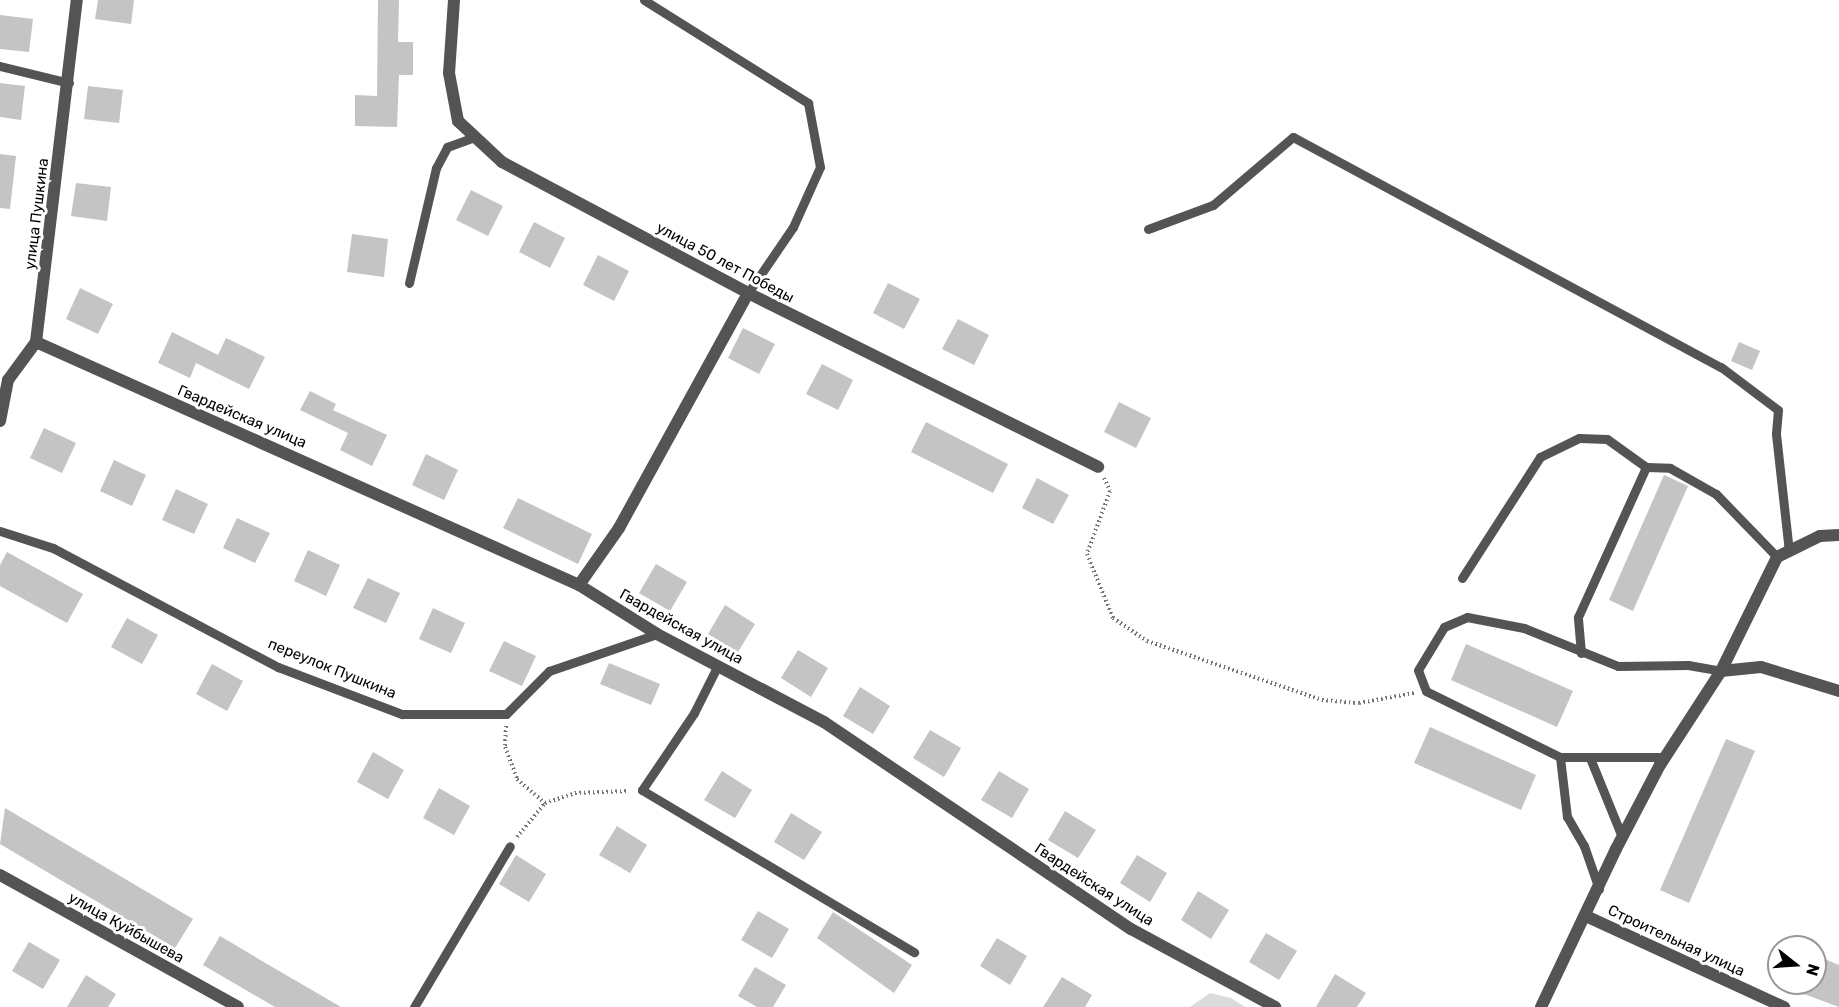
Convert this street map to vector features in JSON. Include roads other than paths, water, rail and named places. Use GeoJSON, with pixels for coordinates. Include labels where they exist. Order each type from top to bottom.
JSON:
{"type":"FeatureCollection","features":[{"type":"Feature","properties":{"kind":"street","name":"улица Пушкина"},"geometry":{"type":"LineString","coordinates":[[0,421],[8,380],[36,342],[69,83],[77,0]]}},
{"type":"Feature","properties":{"kind":"street","name":"улица 50 лет Победы"},"geometry":{"type":"LineString","coordinates":[[453,0],[449,73],[458,121],[502,162],[748,293],[1098,467]]}},
{"type":"Feature","properties":{"kind":"street"},"geometry":{"type":"LineString","coordinates":[[579,585],[619,528],[748,293]]}},
{"type":"Feature","properties":{"kind":"street","name":"Гвардейская улица"},"geometry":{"type":"LineString","coordinates":[[36,342],[579,585],[657,634],[824,722],[1131,930],[1275,1007]]}},
{"type":"Feature","properties":{"kind":"street"},"geometry":{"type":"LineString","coordinates":[[1541,1007],[1588,917],[1622,837],[1665,757],[1721,671],[1777,557],[1820,536],[1839,535]]}},
{"type":"Feature","properties":{"kind":"street"},"geometry":{"type":"LineString","coordinates":[[1721,671],[1761,667],[1839,691]]}},
{"type":"Feature","properties":{"kind":"street","name":"улица Куйбышева"},"geometry":{"type":"LineString","coordinates":[[0,875],[238,1007]]}},
{"type":"Feature","properties":{"kind":"street","name":"Строительная улица"},"geometry":{"type":"LineString","coordinates":[[1588,917],[1784,1007]]}},
{"type":"Feature","properties":{"kind":"lane"},"geometry":{"type":"LineString","coordinates":[[644,0],[808,103],[820,167],[793,226],[748,293]]}},
{"type":"Feature","properties":{"kind":"lane"},"geometry":{"type":"LineString","coordinates":[[0,66],[69,83]]}},
{"type":"Feature","properties":{"kind":"lane"},"geometry":{"type":"LineString","coordinates":[[409,284],[436,168],[447,147],[475,137]]}},
{"type":"Feature","properties":{"kind":"lane"},"geometry":{"type":"LineString","coordinates":[[1148,229],[1213,205],[1293,137],[1721,367],[1778,410],[1776,434],[1789,551]]}},
{"type":"Feature","properties":{"kind":"lane"},"geometry":{"type":"LineString","coordinates":[[1462,578],[1540,457],[1579,438],[1607,439],[1646,467],[1670,468],[1716,494],[1777,557]]}},
{"type":"Feature","properties":{"kind":"lane"},"geometry":{"type":"LineString","coordinates":[[1581,653],[1578,617],[1646,467]]}},
{"type":"Feature","properties":{"kind":"lane","name":"переулок Пушкина"},"geometry":{"type":"LineString","coordinates":[[0,531],[63,553],[278,667],[402,714],[506,714],[549,671],[657,634]]}},
{"type":"Feature","properties":{"kind":"lane"},"geometry":{"type":"LineString","coordinates":[[1665,757],[1560,757],[1426,691],[1418,670],[1444,627],[1467,617],[1524,628],[1581,653],[1618,666],[1688,664],[1721,671]]}},
{"type":"Feature","properties":{"kind":"lane"},"geometry":{"type":"LineString","coordinates":[[718,665],[694,713],[642,790],[914,952]]}},
{"type":"Feature","properties":{"kind":"lane"},"geometry":{"type":"LineString","coordinates":[[1560,757],[1567,817],[1584,846],[1599,889]]}},
{"type":"Feature","properties":{"kind":"lane"},"geometry":{"type":"LineString","coordinates":[[1590,758],[1622,837]]}},
{"type":"Feature","properties":{"kind":"lane"},"geometry":{"type":"LineString","coordinates":[[414,1007],[510,846]]}}]}
